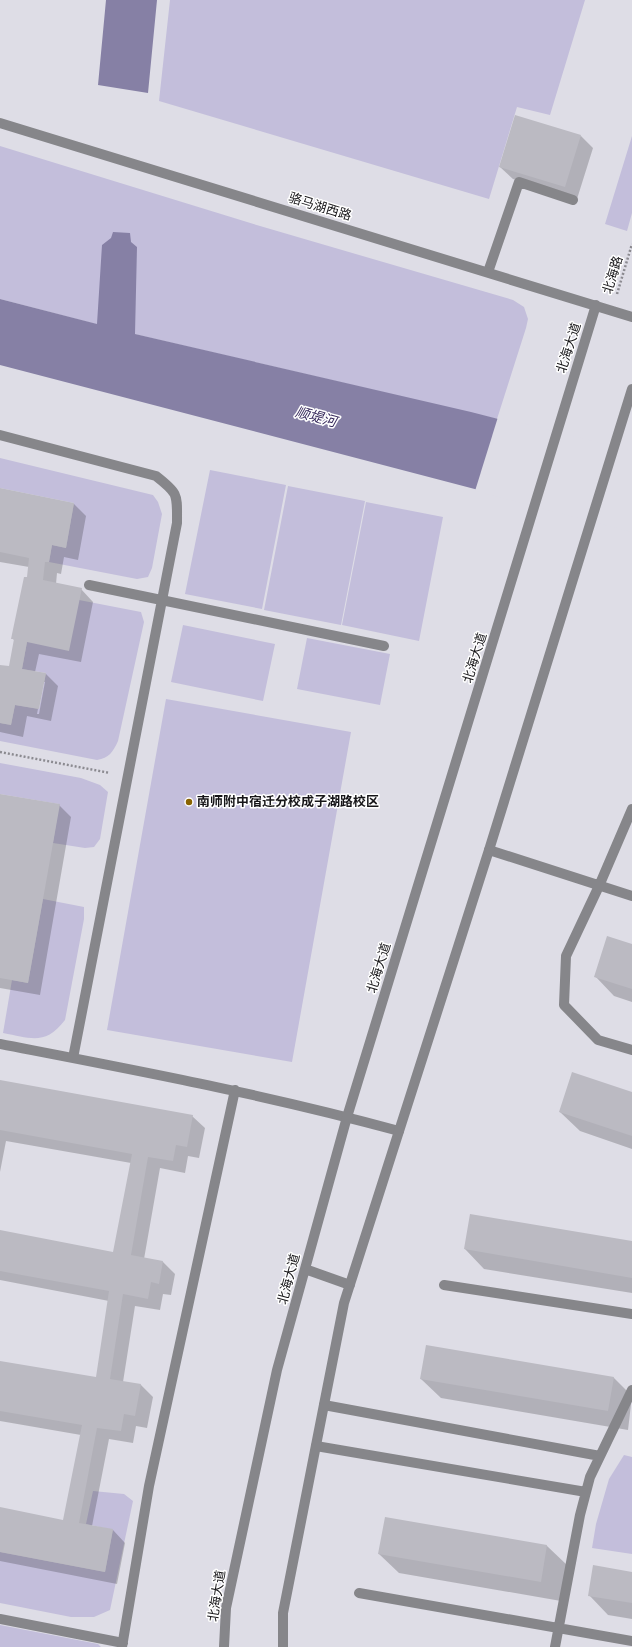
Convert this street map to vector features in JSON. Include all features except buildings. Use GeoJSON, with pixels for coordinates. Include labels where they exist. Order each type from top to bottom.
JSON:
{"type":"FeatureCollection","features":[{"type":"Feature","properties":{"kind":"street","name":"骆马湖西路"},"geometry":{"type":"LineString","coordinates":[[0,123],[632,317]]}},
{"type":"Feature","properties":{"kind":"street"},"geometry":{"type":"LineString","coordinates":[[488,272],[519,182],[573,200]]}},
{"type":"Feature","properties":{"kind":"street","name":"北海大道"},"geometry":{"type":"LineString","coordinates":[[224,1647],[226,1608],[277,1370],[347,1116],[596,305]]}},
{"type":"Feature","properties":{"kind":"street"},"geometry":{"type":"LineString","coordinates":[[283,1647],[283,1613],[344,1302],[489,850],[632,390]]}},
{"type":"Feature","properties":{"kind":"street"},"geometry":{"type":"LineString","coordinates":[[0,435],[156,476],[173,489],[177,501],[177,523],[73,1058]]}},
{"type":"Feature","properties":{"kind":"street"},"geometry":{"type":"LineString","coordinates":[[89,585],[384,646]]}},
{"type":"Feature","properties":{"kind":"street"},"geometry":{"type":"LineString","coordinates":[[632,809],[599,886],[566,956],[564,1006],[598,1040],[632,1050]]}},
{"type":"Feature","properties":{"kind":"street"},"geometry":{"type":"LineString","coordinates":[[489,850],[632,896]]}},
{"type":"Feature","properties":{"kind":"street"},"geometry":{"type":"LineString","coordinates":[[0,1044],[235,1090],[347,1116],[399,1131]]}},
{"type":"Feature","properties":{"kind":"street"},"geometry":{"type":"LineString","coordinates":[[0,1618],[123,1645],[149,1486],[235,1090]]}},
{"type":"Feature","properties":{"kind":"street"},"geometry":{"type":"LineString","coordinates":[[305,1269],[350,1285]]}},
{"type":"Feature","properties":{"kind":"street"},"geometry":{"type":"LineString","coordinates":[[444,1285],[632,1314]]}},
{"type":"Feature","properties":{"kind":"street"},"geometry":{"type":"LineString","coordinates":[[555,1647],[590,1477],[632,1390]]}},
{"type":"Feature","properties":{"kind":"street"},"geometry":{"type":"LineString","coordinates":[[324,1405],[600,1456]]}},
{"type":"Feature","properties":{"kind":"street"},"geometry":{"type":"LineString","coordinates":[[316,1446],[586,1492]]}},
{"type":"Feature","properties":{"kind":"street"},"geometry":{"type":"LineString","coordinates":[[359,1593],[632,1641]]}},
{"type":"Feature","properties":{"kind":"path","name":"北海路"},"geometry":{"type":"LineString","coordinates":[[612,310],[632,244]]}},
{"type":"Feature","properties":{"kind":"path"},"geometry":{"type":"LineString","coordinates":[[0,752],[128,776]]}},
{"type":"Feature","properties":{"kind":"shaded area"},"geometry":{"type":"Polygon","coordinates":[[[170,0],[585,0],[550,115],[517,107],[489,199],[159,101],[170,0]]]}},
{"type":"Feature","properties":{"kind":"shaded area"},"geometry":{"type":"Polygon","coordinates":[[[632,136],[632,213],[627,231],[605,224],[632,136]]]}},
{"type":"Feature","properties":{"kind":"shaded area"},"geometry":{"type":"Polygon","coordinates":[[[0,146],[260,226],[513,300],[524,307],[528,319],[497,419],[134,334],[0,299],[0,146]]]}},
{"type":"Feature","properties":{"kind":"shaded area"},"geometry":{"type":"Polygon","coordinates":[[[0,458],[153,495],[158,502],[162,514],[152,568],[148,577],[137,579],[49,562],[52,545],[66,548],[74,503],[0,488],[0,458]]]}},
{"type":"Feature","properties":{"kind":"shaded area"},"geometry":{"type":"Polygon","coordinates":[[[210,470],[286,485],[262,609],[185,594],[210,470]]]}},
{"type":"Feature","properties":{"kind":"shaded area"},"geometry":{"type":"Polygon","coordinates":[[[288,486],[365,501],[341,625],[264,610],[288,486]]]}},
{"type":"Feature","properties":{"kind":"shaded area"},"geometry":{"type":"Polygon","coordinates":[[[366,502],[443,517],[419,641],[342,625],[366,502]]]}},
{"type":"Feature","properties":{"kind":"shaded area"},"geometry":{"type":"Polygon","coordinates":[[[79,600],[141,612],[144,622],[118,741],[108,756],[97,760],[0,741],[0,723],[11,725],[15,705],[39,709],[46,673],[22,669],[27,642],[79,600]]]}},
{"type":"Feature","properties":{"kind":"shaded area"},"geometry":{"type":"Polygon","coordinates":[[[183,625],[275,644],[263,701],[171,682],[183,625]]]}},
{"type":"Feature","properties":{"kind":"shaded area"},"geometry":{"type":"Polygon","coordinates":[[[307,638],[390,654],[380,705],[297,689],[307,638]]]}},
{"type":"Feature","properties":{"kind":"shaded area"},"geometry":{"type":"Polygon","coordinates":[[[166,699],[351,732],[292,1062],[107,1030],[166,699]]]}},
{"type":"Feature","properties":{"kind":"shaded area"},"geometry":{"type":"Polygon","coordinates":[[[0,763],[81,778],[100,785],[108,792],[100,839],[94,847],[85,848],[53,843],[59,804],[0,794],[0,763]]]}},
{"type":"Feature","properties":{"kind":"shaded area"},"geometry":{"type":"Polygon","coordinates":[[[43,899],[84,907],[84,919],[65,1020],[51,1034],[44,1037],[30,1038],[3,1033],[12,980],[28,983],[43,899]]]}},
{"type":"Feature","properties":{"kind":"shaded area"},"geometry":{"type":"Polygon","coordinates":[[[624,1455],[632,1457],[632,1554],[592,1548],[596,1524],[609,1479],[624,1455]]]}},
{"type":"Feature","properties":{"kind":"shaded area"},"geometry":{"type":"Polygon","coordinates":[[[93,1491],[124,1494],[133,1501],[110,1610],[94,1617],[71,1617],[0,1603],[0,1552],[105,1572],[113,1530],[86,1524],[93,1491]]]}},
{"type":"Feature","properties":{"kind":"shaded area"},"geometry":{"type":"Polygon","coordinates":[[[0,1625],[98,1644],[101,1647],[0,1647],[0,1625]]]}},
{"type":"Feature","properties":{"kind":"water"},"geometry":{"type":"Polygon","coordinates":[[[106,0],[157,0],[148,93],[98,85],[106,0]]]}},
{"type":"Feature","properties":{"kind":"water","name":"顺堤河"},"geometry":{"type":"Polygon","coordinates":[[[113,232],[130,233],[131,242],[137,247],[135,334],[471,412],[632,453],[632,530],[0,365],[0,299],[97,324],[102,245],[111,238],[113,232]]]}},
{"type":"Feature","properties":{"kind":"pier"},"geometry":{"type":"Polygon","coordinates":[[[498,417],[632,451],[632,532],[475,491],[498,417]]]}},
{"type":"Feature","properties":{"kind":"place","name":"南师附中宿迁分校成子湖路校区"},"geometry":{"type":"Point","coordinates":[189,802]}}]}
